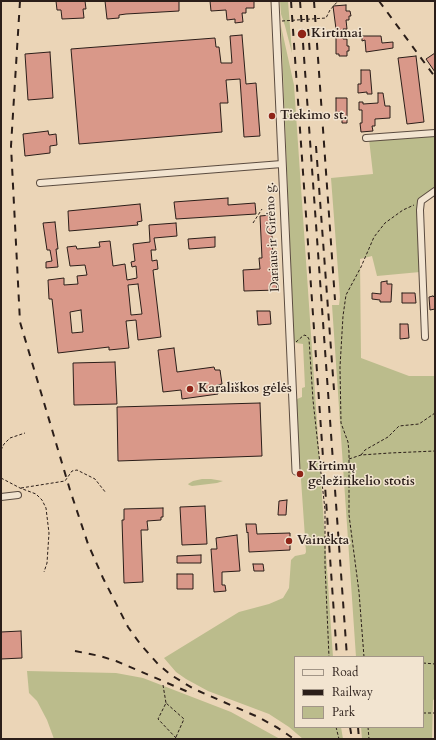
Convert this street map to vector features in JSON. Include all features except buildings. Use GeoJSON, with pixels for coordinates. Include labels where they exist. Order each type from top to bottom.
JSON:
{"type":"FeatureCollection","features":[{"type":"Feature","properties":{"kind":"street","name":"Dariaus ir Girėno g."},"geometry":{"type":"LineString","coordinates":[[275,1],[296,471]]}},
{"type":"Feature","properties":{"kind":"street"},"geometry":{"type":"LineString","coordinates":[[366,138],[435,133]]}},
{"type":"Feature","properties":{"kind":"street"},"geometry":{"type":"LineString","coordinates":[[40,183],[282,164]]}},
{"type":"Feature","properties":{"kind":"street"},"geometry":{"type":"LineString","coordinates":[[425,337],[420,210],[421,201],[435,192]]}},
{"type":"Feature","properties":{"kind":"street"},"geometry":{"type":"LineString","coordinates":[[1,496],[18,495]]}},
{"type":"Feature","properties":{"kind":"path"},"geometry":{"type":"LineString","coordinates":[[276,22],[326,18],[330,10],[338,1]]}},
{"type":"Feature","properties":{"kind":"path"},"geometry":{"type":"LineString","coordinates":[[364,656],[359,592],[349,515],[348,442],[341,423],[340,395],[342,316],[346,295],[361,267],[374,237],[385,223],[403,210],[421,201]]}},
{"type":"Feature","properties":{"kind":"path"},"geometry":{"type":"LineString","coordinates":[[253,223],[262,209]]}},
{"type":"Feature","properties":{"kind":"path"},"geometry":{"type":"LineString","coordinates":[[290,344],[297,341],[304,335],[309,339],[313,400],[325,510],[325,565],[329,656]]}},
{"type":"Feature","properties":{"kind":"path"},"geometry":{"type":"LineString","coordinates":[[361,455],[365,450],[388,437],[399,426],[419,424],[435,412]]}},
{"type":"Feature","properties":{"kind":"path"},"geometry":{"type":"LineString","coordinates":[[1,450],[10,438],[25,433]]}},
{"type":"Feature","properties":{"kind":"path"},"geometry":{"type":"LineString","coordinates":[[349,459],[361,455],[435,452]]}},
{"type":"Feature","properties":{"kind":"path"},"geometry":{"type":"LineString","coordinates":[[20,488],[65,481],[72,471],[77,470],[95,479],[106,493]]}},
{"type":"Feature","properties":{"kind":"path"},"geometry":{"type":"LineString","coordinates":[[1,478],[36,494],[42,500],[46,508],[49,549],[48,563],[44,572]]}},
{"type":"Feature","properties":{"kind":"path"},"geometry":{"type":"LineString","coordinates":[[424,663],[435,664]]}},
{"type":"Feature","properties":{"kind":"path"},"geometry":{"type":"LineString","coordinates":[[163,685],[166,703],[158,719],[177,739]]}},
{"type":"Feature","properties":{"kind":"path"},"geometry":{"type":"LineString","coordinates":[[166,703],[184,719],[176,737]]}},
{"type":"Feature","properties":{"kind":"path"},"geometry":{"type":"LineString","coordinates":[[424,713],[435,713]]}},
{"type":"Feature","properties":{"kind":"path"},"geometry":{"type":"LineString","coordinates":[[336,728],[339,739]]}},
{"type":"Feature","properties":{"kind":"path"},"geometry":{"type":"LineString","coordinates":[[368,728],[369,739]]}},
{"type":"Feature","properties":{"kind":"green space"},"geometry":{"type":"Polygon","coordinates":[[[280,1],[288,1],[292,53],[281,14],[280,1]]]}},
{"type":"Feature","properties":{"kind":"green space"},"geometry":{"type":"Polygon","coordinates":[[[281,26],[294,85],[333,656],[294,656],[294,728],[341,728],[343,739],[303,739],[289,727],[269,714],[208,691],[186,679],[176,672],[164,658],[239,612],[269,604],[283,598],[289,588],[291,560],[295,556],[305,554],[306,552],[296,402],[297,399],[302,397],[302,388],[305,387],[303,344],[296,343],[294,340],[281,26]]]}},
{"type":"Feature","properties":{"kind":"green space"},"geometry":{"type":"Polygon","coordinates":[[[435,135],[435,195],[417,206],[420,272],[377,276],[372,256],[360,259],[361,358],[409,376],[435,376],[435,699],[433,700],[432,739],[362,739],[361,728],[424,728],[424,656],[356,656],[332,305],[339,305],[340,297],[331,178],[373,174],[369,139],[435,135]]]}},
{"type":"Feature","properties":{"kind":"green space"},"geometry":{"type":"Polygon","coordinates":[[[202,479],[223,481],[192,486],[188,484],[202,479]]]}},
{"type":"Feature","properties":{"kind":"green space"},"geometry":{"type":"Polygon","coordinates":[[[27,671],[116,673],[143,678],[231,712],[280,739],[54,739],[47,720],[37,701],[29,693],[27,671]]]}},
{"type":"Feature","properties":{"kind":"railway"},"geometry":{"type":"LineString","coordinates":[[20,1],[11,146],[20,322],[70,490],[88,544],[103,578],[128,627],[141,645],[158,664],[171,675],[194,689],[258,717],[294,739]]}},
{"type":"Feature","properties":{"kind":"railway"},"geometry":{"type":"LineString","coordinates":[[291,1],[337,656]]}},
{"type":"Feature","properties":{"kind":"railway"},"geometry":{"type":"LineString","coordinates":[[300,1],[347,656]]}},
{"type":"Feature","properties":{"kind":"railway"},"geometry":{"type":"LineString","coordinates":[[314,1],[335,300]]}},
{"type":"Feature","properties":{"kind":"railway"},"geometry":{"type":"LineString","coordinates":[[379,1],[435,77]]}},
{"type":"Feature","properties":{"kind":"railway"},"geometry":{"type":"LineString","coordinates":[[307,15],[310,55]]}},
{"type":"Feature","properties":{"kind":"railway"},"geometry":{"type":"LineString","coordinates":[[316,146],[334,390]]}},
{"type":"Feature","properties":{"kind":"railway"},"geometry":{"type":"LineString","coordinates":[[75,651],[116,661],[193,694]]}},
{"type":"Feature","properties":{"kind":"railway"},"geometry":{"type":"LineString","coordinates":[[350,728],[352,739]]}},
{"type":"Feature","properties":{"kind":"railway"},"geometry":{"type":"LineString","coordinates":[[358,728],[359,739]]}},
{"type":"Feature","properties":{"kind":"place","name":"Kirtimai"},"geometry":{"type":"Point","coordinates":[302,34]}},
{"type":"Feature","properties":{"kind":"place","name":"Tiekimo st."},"geometry":{"type":"Point","coordinates":[272,116]}},
{"type":"Feature","properties":{"kind":"place","name":"Karališkos gėlės"},"geometry":{"type":"Point","coordinates":[190,389]}},
{"type":"Feature","properties":{"kind":"place","name":"Kirtimų geležinkelio stotis"},"geometry":{"type":"Point","coordinates":[300,474]}},
{"type":"Feature","properties":{"kind":"place","name":"Vainekta"},"geometry":{"type":"Point","coordinates":[289,541]}}]}
